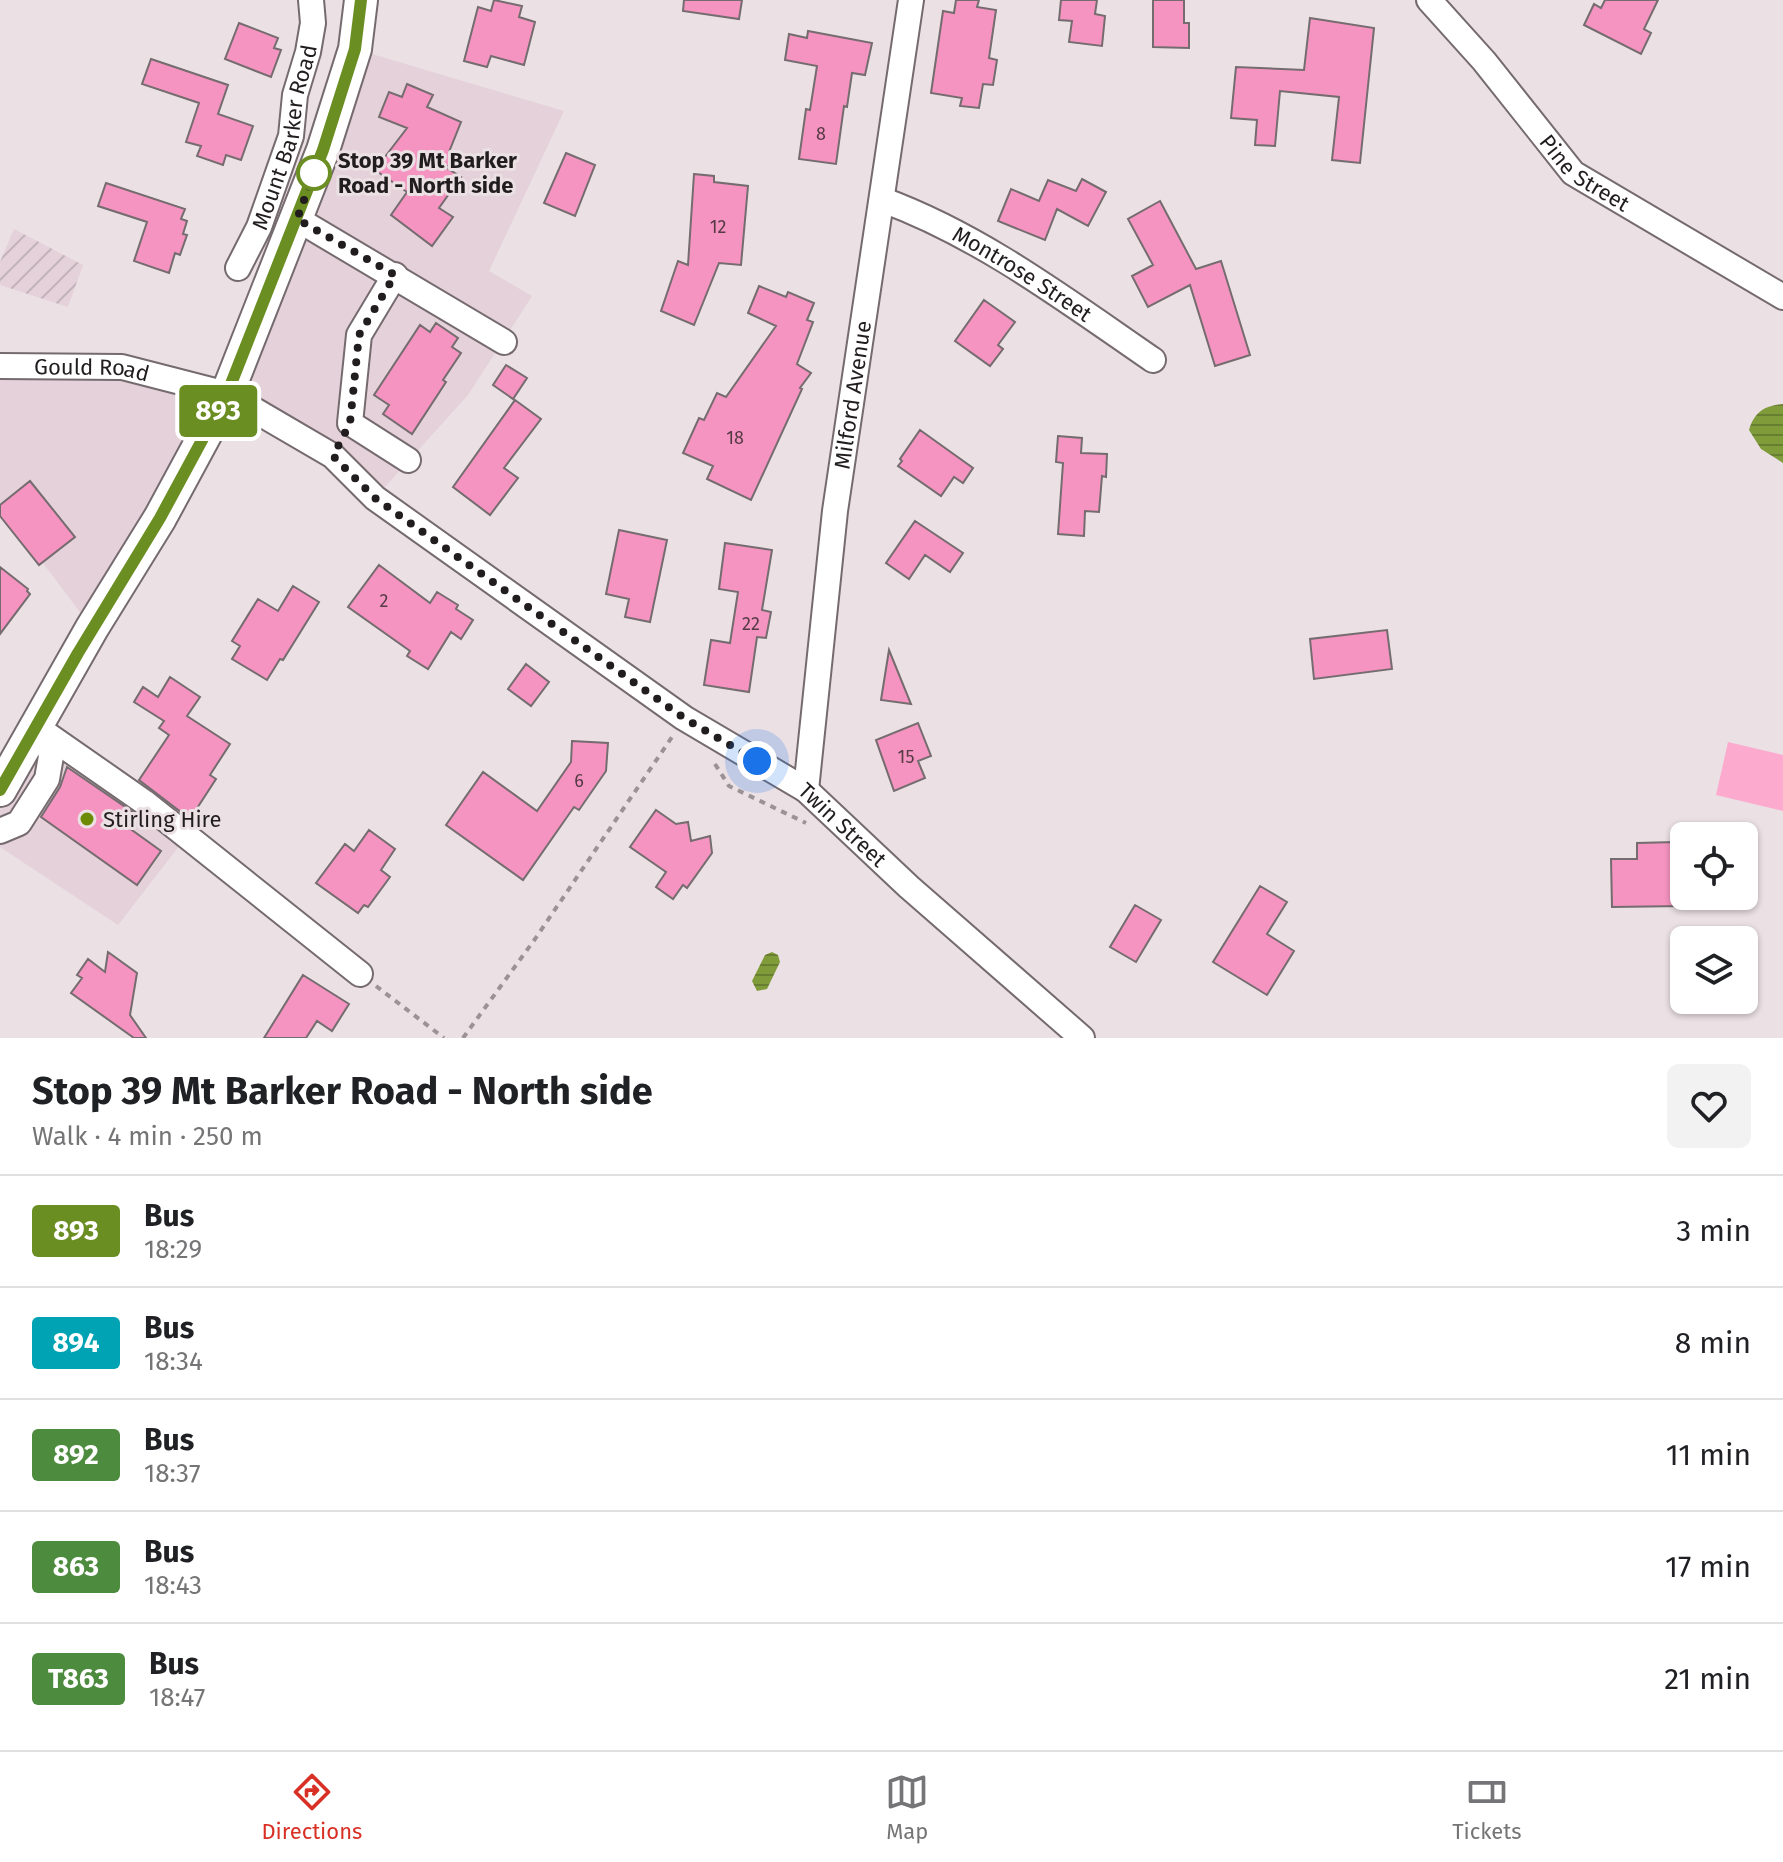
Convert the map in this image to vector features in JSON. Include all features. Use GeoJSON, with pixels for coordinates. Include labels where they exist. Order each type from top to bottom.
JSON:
{"type":"FeatureCollection","features":[{"type":"Feature","properties":{"kind":"main road","name":"Mount Barker Road"},"geometry":{"type":"LineString","coordinates":[[0,790],[41,730],[227,394],[323,150],[355,49],[361,0]]}},
{"type":"Feature","properties":{"kind":"street","name":"Mount Barker Road"},"geometry":{"type":"LineString","coordinates":[[238,268],[259,227],[291,136],[295,95],[313,23],[311,0]]}},
{"type":"Feature","properties":{"kind":"street","name":"Milford Avenue"},"geometry":{"type":"LineString","coordinates":[[806,790],[835,511],[911,0]]}},
{"type":"Feature","properties":{"kind":"street","name":"Pine Street"},"geometry":{"type":"LineString","coordinates":[[1429,0],[1484,61],[1573,173],[1783,297]]}},
{"type":"Feature","properties":{"kind":"street","name":"Montrose Street"},"geometry":{"type":"LineString","coordinates":[[883,200],[921,214],[1024,272],[1153,360]]}},
{"type":"Feature","properties":{"kind":"street"},"geometry":{"type":"LineString","coordinates":[[259,227],[293,229],[395,275],[504,342]]}},
{"type":"Feature","properties":{"kind":"street"},"geometry":{"type":"LineString","coordinates":[[333,456],[350,423],[359,335],[395,275]]}},
{"type":"Feature","properties":{"kind":"street","name":"Gould Road"},"geometry":{"type":"LineString","coordinates":[[0,366],[122,367],[227,394]]}},
{"type":"Feature","properties":{"kind":"street","name":"Twin Street"},"geometry":{"type":"LineString","coordinates":[[227,394],[333,456],[375,498],[684,718],[806,790],[909,887],[1082,1038]]}},
{"type":"Feature","properties":{"kind":"street"},"geometry":{"type":"LineString","coordinates":[[350,423],[408,460]]}},
{"type":"Feature","properties":{"kind":"street"},"geometry":{"type":"LineString","coordinates":[[0,831],[19,823],[47,779],[51,756],[41,730]]}},
{"type":"Feature","properties":{"kind":"street"},"geometry":{"type":"LineString","coordinates":[[41,730],[144,802],[360,974]]}},
{"type":"Feature","properties":{"kind":"path"},"geometry":{"type":"LineString","coordinates":[[463,1038],[535,939],[684,718]]}},
{"type":"Feature","properties":{"kind":"path"},"geometry":{"type":"LineString","coordinates":[[360,974],[444,1038]]}},
{"type":"Feature","properties":{"kind":"shaded area"},"geometry":{"type":"Polygon","coordinates":[[[355,49],[564,111],[489,271],[532,296],[468,395],[375,498],[227,394],[92,628],[0,506],[0,366],[122,367],[227,393],[355,49]]]}},
{"type":"Feature","properties":{"kind":"shaded area"},"geometry":{"type":"Polygon","coordinates":[[[14,229],[83,265],[68,307],[0,285],[0,262],[14,229]]]}},
{"type":"Feature","properties":{"kind":"shaded area"},"geometry":{"type":"Polygon","coordinates":[[[1783,404],[1783,463],[1761,449],[1749,430],[1754,418],[1762,411],[1783,404]]]}},
{"type":"Feature","properties":{"kind":"shaded area"},"geometry":{"type":"Polygon","coordinates":[[[35,726],[187,836],[118,925],[0,847],[0,790],[35,726]]]}},
{"type":"Feature","properties":{"kind":"shaded area"},"geometry":{"type":"Polygon","coordinates":[[[1728,742],[1783,755],[1783,811],[1716,795],[1728,742]]]}},
{"type":"Feature","properties":{"kind":"shaded area"},"geometry":{"type":"Polygon","coordinates":[[[772,952],[778,955],[780,962],[767,989],[757,991],[752,981],[765,955],[772,952]]]}},
{"type":"Feature","properties":{"kind":"building"},"geometry":{"type":"Polygon","coordinates":[[[494,0],[522,6],[519,17],[535,22],[524,65],[491,56],[487,67],[464,61],[478,7],[491,11],[494,0]]]}},
{"type":"Feature","properties":{"kind":"building"},"geometry":{"type":"Polygon","coordinates":[[[684,0],[742,0],[739,19],[683,11],[684,0]]]}},
{"type":"Feature","properties":{"kind":"building"},"geometry":{"type":"Polygon","coordinates":[[[956,0],[979,0],[977,7],[996,10],[989,58],[997,60],[993,85],[983,84],[979,108],[960,106],[962,98],[931,93],[943,11],[954,13],[956,0]]]}},
{"type":"Feature","properties":{"kind":"building"},"geometry":{"type":"Polygon","coordinates":[[[1061,0],[1097,0],[1095,14],[1105,16],[1102,46],[1069,42],[1072,21],[1059,20],[1061,0]]]}},
{"type":"Feature","properties":{"kind":"building"},"geometry":{"type":"Polygon","coordinates":[[[1153,0],[1184,0],[1184,23],[1189,23],[1189,48],[1153,47],[1153,0]]]}},
{"type":"Feature","properties":{"kind":"building"},"geometry":{"type":"Polygon","coordinates":[[[1605,0],[1658,0],[1644,29],[1651,33],[1641,54],[1584,25],[1594,4],[1601,8],[1605,0]]]}},
{"type":"Feature","properties":{"kind":"building"},"geometry":{"type":"Polygon","coordinates":[[[1310,18],[1374,28],[1360,163],[1332,160],[1339,97],[1280,91],[1275,146],[1255,145],[1257,120],[1231,118],[1236,67],[1304,70],[1310,18]]]}},
{"type":"Feature","properties":{"kind":"building"},"geometry":{"type":"Polygon","coordinates":[[[239,23],[278,38],[274,48],[281,50],[271,77],[225,59],[239,23]]]}},
{"type":"Feature","properties":{"kind":"building"},"geometry":{"type":"Polygon","coordinates":[[[808,31],[872,43],[865,75],[852,73],[836,164],[799,159],[806,109],[810,110],[817,66],[785,60],[789,34],[807,38],[808,31]]]}},
{"type":"Feature","properties":{"kind":"building"},"geometry":{"type":"Polygon","coordinates":[[[151,59],[228,85],[218,114],[253,126],[241,160],[226,155],[223,165],[197,156],[201,146],[186,142],[199,103],[142,84],[151,59]]]}},
{"type":"Feature","properties":{"kind":"building"},"geometry":{"type":"Polygon","coordinates":[[[407,84],[433,95],[427,107],[461,122],[449,152],[455,155],[447,168],[461,177],[439,208],[453,217],[432,246],[391,215],[407,192],[375,170],[407,128],[379,117],[389,92],[402,97],[407,84]]]}},
{"type":"Feature","properties":{"kind":"building"},"geometry":{"type":"Polygon","coordinates":[[[566,153],[595,165],[575,216],[544,203],[566,153]]]}},
{"type":"Feature","properties":{"kind":"building"},"geometry":{"type":"Polygon","coordinates":[[[694,174],[714,176],[714,182],[748,186],[741,265],[719,263],[694,325],[661,311],[678,261],[688,265],[694,174]]]}},
{"type":"Feature","properties":{"kind":"building"},"geometry":{"type":"Polygon","coordinates":[[[1082,179],[1106,192],[1088,226],[1057,209],[1045,240],[998,221],[1011,189],[1039,201],[1048,180],[1076,191],[1082,179]]]}},
{"type":"Feature","properties":{"kind":"building"},"geometry":{"type":"Polygon","coordinates":[[[106,183],[185,209],[181,219],[187,221],[183,234],[187,235],[180,255],[175,253],[169,273],[134,261],[147,222],[98,206],[106,183]]]}},
{"type":"Feature","properties":{"kind":"building"},"geometry":{"type":"Polygon","coordinates":[[[1160,201],[1196,269],[1221,261],[1250,355],[1215,366],[1190,285],[1148,307],[1132,276],[1153,265],[1128,219],[1160,201]]]}},
{"type":"Feature","properties":{"kind":"building"},"geometry":{"type":"Polygon","coordinates":[[[759,286],[786,297],[788,292],[814,303],[807,320],[813,322],[797,364],[811,373],[800,388],[751,500],[707,479],[713,466],[683,453],[699,418],[704,420],[717,393],[726,397],[776,326],[748,313],[759,286]]]}},
{"type":"Feature","properties":{"kind":"building"},"geometry":{"type":"Polygon","coordinates":[[[984,300],[1015,322],[998,345],[1003,349],[990,366],[955,341],[984,300]]]}},
{"type":"Feature","properties":{"kind":"building"},"geometry":{"type":"Polygon","coordinates":[[[436,323],[458,338],[452,347],[461,353],[412,434],[383,414],[389,405],[374,395],[420,325],[430,332],[436,323]]]}},
{"type":"Feature","properties":{"kind":"building"},"geometry":{"type":"Polygon","coordinates":[[[506,365],[527,378],[513,399],[493,385],[506,365]]]}},
{"type":"Feature","properties":{"kind":"building"},"geometry":{"type":"Polygon","coordinates":[[[515,400],[541,419],[504,468],[518,478],[490,515],[453,487],[515,400]]]}},
{"type":"Feature","properties":{"kind":"building"},"geometry":{"type":"Polygon","coordinates":[[[920,430],[973,468],[963,483],[954,477],[941,496],[898,466],[920,430]]]}},
{"type":"Feature","properties":{"kind":"building"},"geometry":{"type":"Polygon","coordinates":[[[1058,436],[1082,438],[1081,453],[1107,454],[1099,512],[1085,511],[1084,536],[1058,534],[1063,463],[1056,462],[1058,436]]]}},
{"type":"Feature","properties":{"kind":"building"},"geometry":{"type":"Polygon","coordinates":[[[30,481],[75,537],[39,565],[0,516],[0,505],[30,481]]]}},
{"type":"Feature","properties":{"kind":"building"},"geometry":{"type":"Polygon","coordinates":[[[915,521],[963,553],[950,572],[925,555],[909,579],[886,563],[915,521]]]}},
{"type":"Feature","properties":{"kind":"building"},"geometry":{"type":"Polygon","coordinates":[[[619,530],[667,540],[650,622],[625,617],[629,599],[606,594],[619,530]]]}},
{"type":"Feature","properties":{"kind":"building"},"geometry":{"type":"Polygon","coordinates":[[[725,543],[772,550],[762,610],[771,612],[766,638],[757,637],[749,692],[704,685],[711,640],[730,643],[738,592],[719,589],[725,543]]]}},
{"type":"Feature","properties":{"kind":"building"},"geometry":{"type":"Polygon","coordinates":[[[379,565],[430,603],[437,592],[458,605],[456,609],[473,620],[461,639],[451,632],[428,669],[407,656],[410,651],[348,607],[379,565]]]}},
{"type":"Feature","properties":{"kind":"building"},"geometry":{"type":"Polygon","coordinates":[[[0,567],[30,594],[0,634],[0,567]]]}},
{"type":"Feature","properties":{"kind":"building"},"geometry":{"type":"Polygon","coordinates":[[[293,586],[319,602],[267,680],[232,659],[240,646],[232,641],[258,599],[278,611],[293,586]]]}},
{"type":"Feature","properties":{"kind":"building"},"geometry":{"type":"Polygon","coordinates":[[[1387,630],[1392,669],[1314,679],[1310,639],[1387,630]]]}},
{"type":"Feature","properties":{"kind":"building"},"geometry":{"type":"Polygon","coordinates":[[[889,650],[911,704],[881,700],[889,650]]]}},
{"type":"Feature","properties":{"kind":"building"},"geometry":{"type":"Polygon","coordinates":[[[526,664],[549,682],[531,706],[508,689],[526,664]]]}},
{"type":"Feature","properties":{"kind":"building"},"geometry":{"type":"Polygon","coordinates":[[[170,677],[200,697],[187,716],[230,744],[210,775],[216,779],[190,819],[139,780],[169,735],[159,728],[164,721],[134,702],[143,687],[158,697],[170,677]]]}},
{"type":"Feature","properties":{"kind":"building"},"geometry":{"type":"Polygon","coordinates":[[[918,723],[931,756],[918,761],[925,778],[894,791],[876,740],[918,723]]]}},
{"type":"Feature","properties":{"kind":"building"},"geometry":{"type":"Polygon","coordinates":[[[572,741],[608,743],[606,771],[579,810],[574,807],[523,880],[446,825],[483,772],[537,811],[571,762],[572,741]]]}},
{"type":"Feature","properties":{"kind":"building","name":"Stirling Hire"},"geometry":{"type":"Polygon","coordinates":[[[67,767],[134,813],[125,825],[161,851],[137,885],[41,817],[60,787],[67,767]]]}},
{"type":"Feature","properties":{"kind":"building"},"geometry":{"type":"Polygon","coordinates":[[[656,810],[676,824],[688,822],[691,841],[710,836],[712,853],[687,888],[683,885],[673,899],[656,887],[666,872],[630,847],[656,810]]]}},
{"type":"Feature","properties":{"kind":"building"},"geometry":{"type":"Polygon","coordinates":[[[369,830],[395,849],[381,870],[390,877],[368,907],[364,905],[358,913],[316,883],[345,844],[354,851],[369,830]]]}},
{"type":"Feature","properties":{"kind":"building"},"geometry":{"type":"Polygon","coordinates":[[[1670,842],[1670,906],[1612,907],[1611,859],[1637,859],[1637,843],[1670,842]]]}},
{"type":"Feature","properties":{"kind":"building"},"geometry":{"type":"Polygon","coordinates":[[[1260,886],[1287,902],[1267,934],[1294,951],[1267,995],[1213,962],[1260,886]]]}},
{"type":"Feature","properties":{"kind":"building"},"geometry":{"type":"Polygon","coordinates":[[[1135,905],[1161,920],[1136,962],[1110,947],[1135,905]]]}},
{"type":"Feature","properties":{"kind":"building"},"geometry":{"type":"Polygon","coordinates":[[[108,952],[137,973],[130,1015],[146,1038],[134,1038],[71,993],[82,978],[77,975],[88,959],[105,972],[108,952]]]}},
{"type":"Feature","properties":{"kind":"building"},"geometry":{"type":"Polygon","coordinates":[[[303,975],[349,1004],[332,1031],[317,1021],[306,1038],[264,1038],[303,975]]]}},
{"type":"Feature","properties":{"kind":"bus line","name":"893"},"geometry":{"type":"LineString","coordinates":[[0,790],[160,518],[227,394],[323,150],[355,49],[361,0]]}},
{"type":"Feature","properties":{"kind":"place","name":"Stop 39 Mt Barker Road - North side"},"geometry":{"type":"Point","coordinates":[314,173]}},
{"type":"Feature","properties":{"kind":"place","name":"Stirling Hire"},"geometry":{"type":"Point","coordinates":[87,819]}},
{"type":"Feature","properties":{"kind":"route"},"geometry":{"type":"LineString","coordinates":[[314,173],[297,219],[395,275],[359,335],[350,423],[333,456],[375,498],[684,718],[757,761]]}}]}
